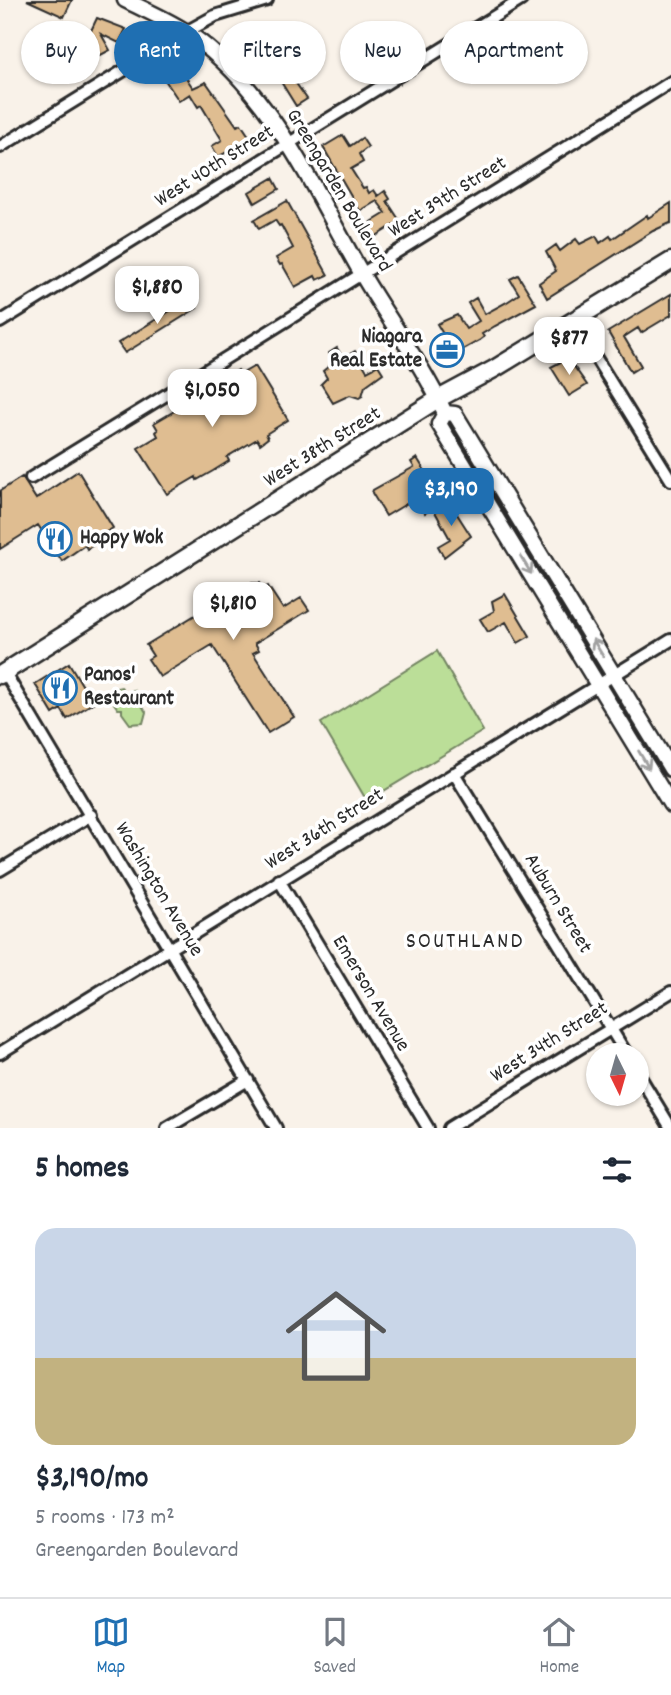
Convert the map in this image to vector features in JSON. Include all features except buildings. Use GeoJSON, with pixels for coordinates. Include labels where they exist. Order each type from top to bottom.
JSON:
{"type":"FeatureCollection","features":[{"type":"Feature","properties":{"kind":"main road","name":"West 38th Street"},"geometry":{"type":"LineString","coordinates":[[3,674],[442,406],[494,369],[671,261]]}},
{"type":"Feature","properties":{"kind":"street","name":"Greengarden Boulevard"},"geometry":{"type":"LineString","coordinates":[[125,0],[165,21]]}},
{"type":"Feature","properties":{"kind":"street"},"geometry":{"type":"LineString","coordinates":[[205,22],[267,0]]}},
{"type":"Feature","properties":{"kind":"street","name":"West 40th Street"},"geometry":{"type":"LineString","coordinates":[[0,322],[521,0]]}},
{"type":"Feature","properties":{"kind":"street","name":"Greengarden Boulevard"},"geometry":{"type":"LineString","coordinates":[[205,48],[243,80],[263,106],[362,274],[405,339],[442,406],[455,414],[671,769]]}},
{"type":"Feature","properties":{"kind":"street"},"geometry":{"type":"LineString","coordinates":[[0,146],[114,76]]}},
{"type":"Feature","properties":{"kind":"street","name":"West 39th Street"},"geometry":{"type":"LineString","coordinates":[[31,478],[671,82]]}},
{"type":"Feature","properties":{"kind":"street"},"geometry":{"type":"LineString","coordinates":[[573,321],[671,480]]}},
{"type":"Feature","properties":{"kind":"street","name":"Greengarden Boulevard"},"geometry":{"type":"LineString","coordinates":[[442,406],[439,424],[671,805]]}},
{"type":"Feature","properties":{"kind":"street","name":"West 36th Street"},"geometry":{"type":"LineString","coordinates":[[0,1053],[671,640]]}},
{"type":"Feature","properties":{"kind":"street","name":"Washington Avenue"},"geometry":{"type":"LineString","coordinates":[[3,674],[91,815],[276,1128]]}},
{"type":"Feature","properties":{"kind":"street","name":"Auburn Street"},"geometry":{"type":"LineString","coordinates":[[454,773],[619,1043]]}},
{"type":"Feature","properties":{"kind":"street"},"geometry":{"type":"LineString","coordinates":[[0,870],[91,815]]}},
{"type":"Feature","properties":{"kind":"street","name":"Emerson Avenue"},"geometry":{"type":"LineString","coordinates":[[279,880],[428,1128]]}},
{"type":"Feature","properties":{"kind":"street","name":"West 34th Street"},"geometry":{"type":"LineString","coordinates":[[449,1128],[671,992]]}},
{"type":"Feature","properties":{"kind":"street"},"geometry":{"type":"LineString","coordinates":[[167,1128],[248,1080]]}},
{"type":"Feature","properties":{"kind":"street"},"geometry":{"type":"LineString","coordinates":[[649,1092],[671,1128]]}},
{"type":"Feature","properties":{"kind":"green space"},"geometry":{"type":"Polygon","coordinates":[[[437,651],[483,731],[367,801],[321,723],[437,651]]]}},
{"type":"Feature","properties":{"kind":"green space"},"geometry":{"type":"Polygon","coordinates":[[[121,687],[126,693],[134,690],[138,695],[146,712],[143,723],[130,724],[122,709],[118,709],[108,695],[113,689],[121,687]]]}},
{"type":"Feature","properties":{"kind":"place","name":"Niagara Real Estate"},"geometry":{"type":"Point","coordinates":[447,350]}},
{"type":"Feature","properties":{"kind":"place","name":"Happy Wok"},"geometry":{"type":"Point","coordinates":[55,539]}},
{"type":"Feature","properties":{"kind":"place","name":"Panos' Restaurant"},"geometry":{"type":"Point","coordinates":[60,688]}},
{"type":"Feature","properties":{"kind":"district","name":"SOUTHLAND"},"geometry":{"type":"Point","coordinates":[465,942]}}]}
